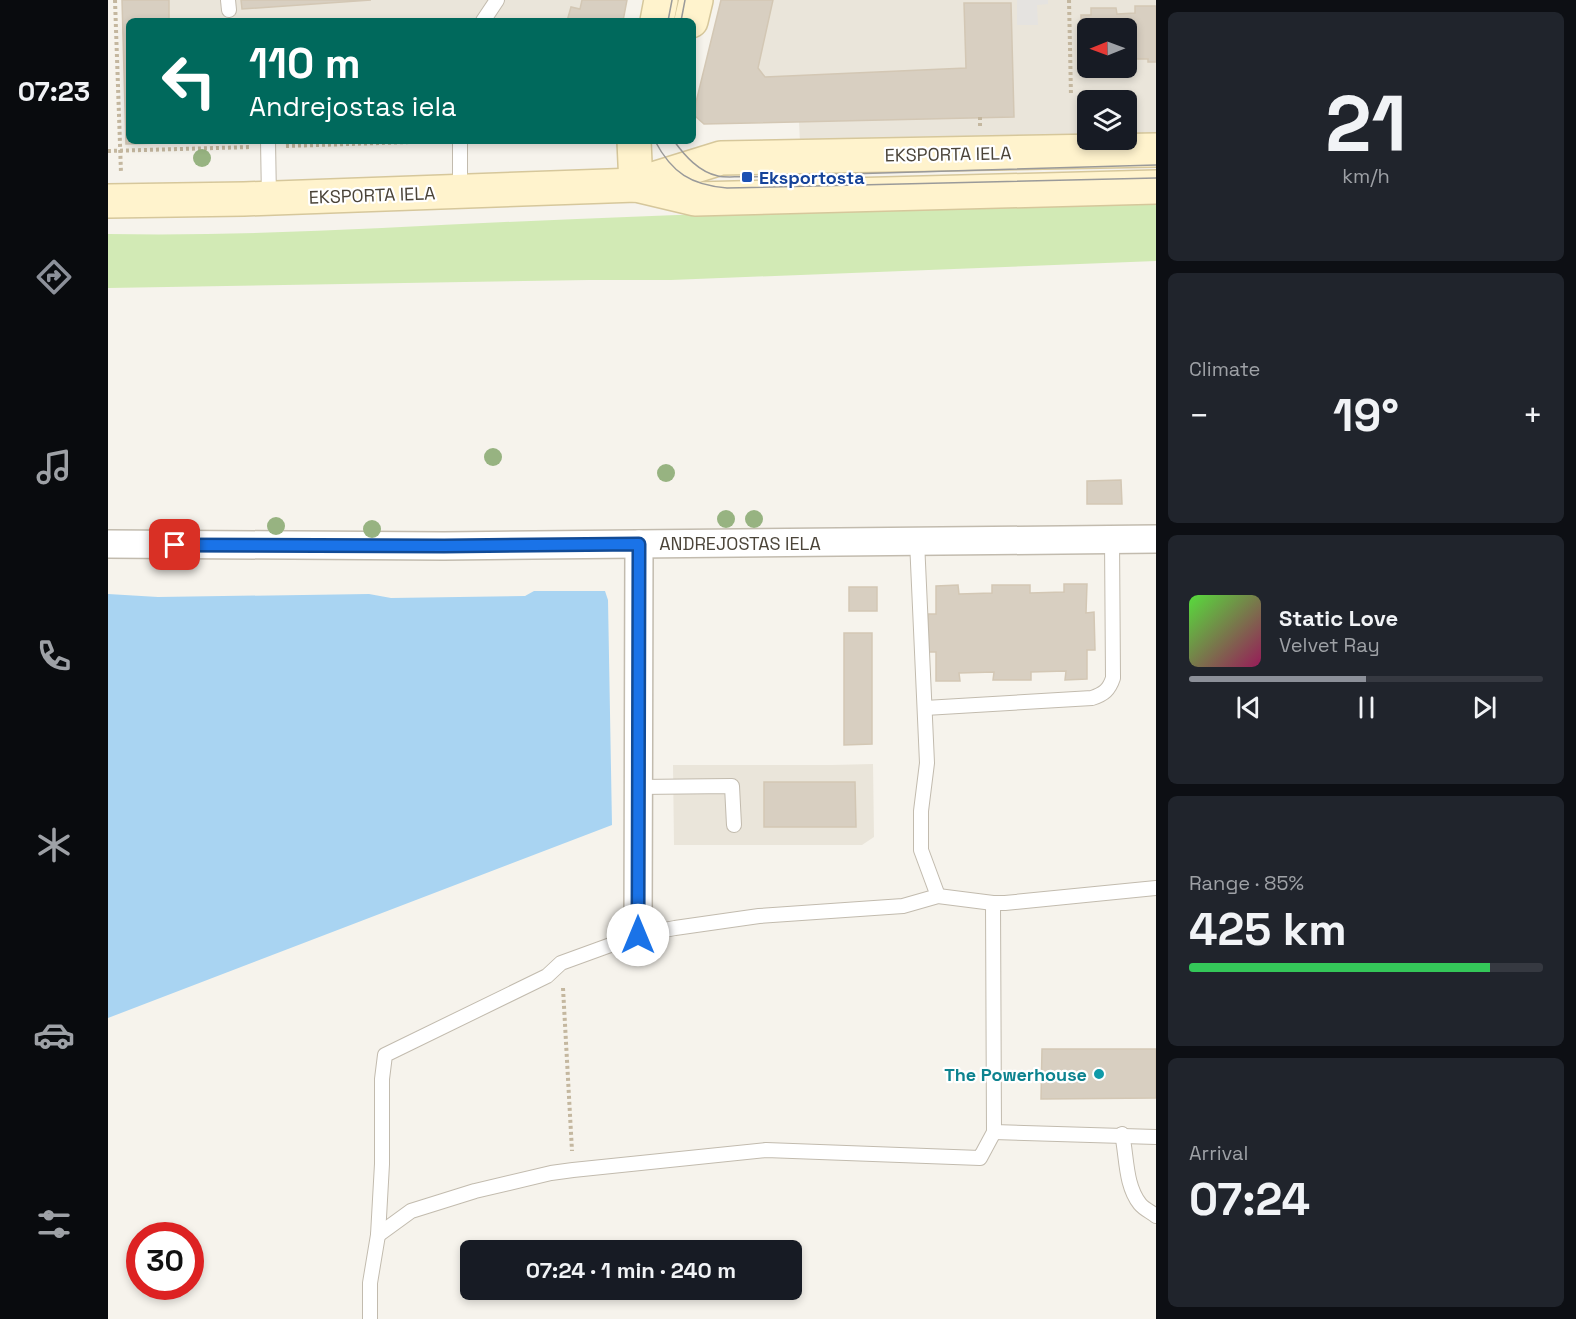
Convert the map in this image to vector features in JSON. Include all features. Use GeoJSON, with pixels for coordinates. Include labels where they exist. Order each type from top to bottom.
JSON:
{"type":"FeatureCollection","features":[{"type":"Feature","properties":{"kind":"street"},"geometry":{"type":"LineString","coordinates":[[658,18],[661,0]]}},
{"type":"Feature","properties":{"kind":"street"},"geometry":{"type":"LineString","coordinates":[[692,18],[696,0]]}},
{"type":"Feature","properties":{"kind":"street"},"geometry":{"type":"LineString","coordinates":[[634,144],[636,184]]}},
{"type":"Feature","properties":{"kind":"street"},"geometry":{"type":"LineString","coordinates":[[692,144],[703,153],[721,158]]}},
{"type":"Feature","properties":{"kind":"street","name":"EKSPORTA IELA"},"geometry":{"type":"LineString","coordinates":[[115,201],[269,198],[636,184],[721,158],[1156,150]]}},
{"type":"Feature","properties":{"kind":"street","name":"EKSPORTA IELA"},"geometry":{"type":"LineString","coordinates":[[636,184],[695,199],[1156,187]]}},
{"type":"Feature","properties":{"kind":"street","name":"ANDREJOSTAS IELA"},"geometry":{"type":"LineString","coordinates":[[108,544],[453,546],[1156,539]]}},
{"type":"Feature","properties":{"kind":"street"},"geometry":{"type":"LineString","coordinates":[[638,935],[639,544]]}},
{"type":"Feature","properties":{"kind":"lane"},"geometry":{"type":"LineString","coordinates":[[485,18],[497,0]]}},
{"type":"Feature","properties":{"kind":"lane"},"geometry":{"type":"LineString","coordinates":[[268,144],[269,198]]}},
{"type":"Feature","properties":{"kind":"lane"},"geometry":{"type":"LineString","coordinates":[[460,144],[460,191]]}},
{"type":"Feature","properties":{"kind":"lane"},"geometry":{"type":"LineString","coordinates":[[925,708],[1092,698],[1103,695],[1110,687],[1113,678],[1112,539]]}},
{"type":"Feature","properties":{"kind":"lane"},"geometry":{"type":"LineString","coordinates":[[917,541],[927,763],[921,811],[921,850],[938,896]]}},
{"type":"Feature","properties":{"kind":"lane"},"geometry":{"type":"LineString","coordinates":[[638,787],[732,786],[734,825]]}},
{"type":"Feature","properties":{"kind":"lane"},"geometry":{"type":"LineString","coordinates":[[370,1319],[370,1283],[378,1235],[382,1164],[382,1079],[385,1056],[547,976],[561,963],[638,935],[759,916],[903,906],[938,896],[993,903],[1156,888]]}},
{"type":"Feature","properties":{"kind":"lane"},"geometry":{"type":"LineString","coordinates":[[378,1235],[411,1211],[475,1191],[573,1170],[766,1150],[980,1158],[994,1132],[993,903]]}},
{"type":"Feature","properties":{"kind":"lane"},"geometry":{"type":"LineString","coordinates":[[994,1132],[1122,1134],[1156,1137]]}},
{"type":"Feature","properties":{"kind":"lane"},"geometry":{"type":"LineString","coordinates":[[1122,1134],[1128,1177],[1141,1204],[1156,1216]]}},
{"type":"Feature","properties":{"kind":"path"},"geometry":{"type":"LineString","coordinates":[[115,0],[115,201]]}},
{"type":"Feature","properties":{"kind":"path"},"geometry":{"type":"LineString","coordinates":[[1069,0],[1071,96]]}},
{"type":"Feature","properties":{"kind":"path"},"geometry":{"type":"LineString","coordinates":[[561,963],[573,1170]]}},
{"type":"Feature","properties":{"kind":"shaded area"},"geometry":{"type":"Polygon","coordinates":[[[122,0],[627,0],[624,18],[126,18],[126,144],[122,0]]]}},
{"type":"Feature","properties":{"kind":"shaded area"},"geometry":{"type":"Polygon","coordinates":[[[721,0],[1156,0],[1156,137],[1137,137],[1137,90],[1077,90],[1077,138],[800,143],[799,121],[704,124],[696,117],[696,102],[721,0]]]}},
{"type":"Feature","properties":{"kind":"shaded area"},"geometry":{"type":"Polygon","coordinates":[[[1017,0],[1048,0],[1048,4],[1037,5],[1038,25],[1017,25],[1017,0]]]}},
{"type":"Feature","properties":{"kind":"shaded area"},"geometry":{"type":"Polygon","coordinates":[[[873,764],[874,837],[862,845],[674,845],[673,765],[873,764]]]}},
{"type":"Feature","properties":{"kind":"green space"},"geometry":{"type":"Polygon","coordinates":[[[1156,199],[1156,261],[671,280],[108,288],[108,234],[225,234],[649,216],[1156,199]]]}},
{"type":"Feature","properties":{"kind":"water"},"geometry":{"type":"Polygon","coordinates":[[[534,591],[605,591],[608,600],[612,825],[108,1018],[108,594],[158,597],[369,594],[391,598],[525,596],[534,591]]]}},
{"type":"Feature","properties":{"kind":"building"},"geometry":{"type":"Polygon","coordinates":[[[122,0],[169,0],[169,18],[126,18],[126,144],[122,0]]]}},
{"type":"Feature","properties":{"kind":"building"},"geometry":{"type":"Polygon","coordinates":[[[241,0],[371,0],[242,9],[241,0]]]}},
{"type":"Feature","properties":{"kind":"building"},"geometry":{"type":"Polygon","coordinates":[[[582,0],[627,0],[624,18],[568,18],[571,7],[580,9],[582,0]]]}},
{"type":"Feature","properties":{"kind":"building"},"geometry":{"type":"Polygon","coordinates":[[[721,0],[773,0],[758,68],[765,77],[966,68],[964,3],[1011,3],[1014,117],[704,124],[696,117],[696,102],[721,0]]]}},
{"type":"Feature","properties":{"kind":"building"},"geometry":{"type":"Polygon","coordinates":[[[1135,6],[1156,6],[1156,62],[1137,59],[1137,18],[1081,18],[1081,15],[1091,15],[1091,8],[1116,8],[1117,14],[1135,13],[1135,6]]]}},
{"type":"Feature","properties":{"kind":"building"},"geometry":{"type":"Polygon","coordinates":[[[1121,480],[1122,504],[1087,504],[1087,481],[1121,480]]]}},
{"type":"Feature","properties":{"kind":"building"},"geometry":{"type":"Polygon","coordinates":[[[1064,584],[1087,584],[1086,613],[1094,612],[1095,650],[1087,650],[1087,679],[1065,680],[1066,671],[1031,672],[1031,680],[993,680],[994,672],[959,673],[960,681],[936,681],[936,652],[929,652],[928,614],[936,614],[936,586],[958,585],[959,594],[992,593],[992,585],[1030,585],[1030,593],[1064,592],[1064,584]]]}},
{"type":"Feature","properties":{"kind":"building"},"geometry":{"type":"Polygon","coordinates":[[[849,587],[877,587],[877,611],[849,611],[849,587]]]}},
{"type":"Feature","properties":{"kind":"building"},"geometry":{"type":"Polygon","coordinates":[[[844,633],[872,633],[872,744],[844,745],[844,633]]]}},
{"type":"Feature","properties":{"kind":"building"},"geometry":{"type":"Polygon","coordinates":[[[764,782],[855,782],[856,827],[764,827],[764,782]]]}},
{"type":"Feature","properties":{"kind":"building","name":"The Powerhouse"},"geometry":{"type":"Polygon","coordinates":[[[1042,1049],[1156,1049],[1156,1098],[1041,1099],[1042,1049]]]}},
{"type":"Feature","properties":{"kind":"tram line"},"geometry":{"type":"LineString","coordinates":[[669,18],[672,0]]}},
{"type":"Feature","properties":{"kind":"tram line"},"geometry":{"type":"LineString","coordinates":[[682,18],[685,0]]}},
{"type":"Feature","properties":{"kind":"tram line"},"geometry":{"type":"LineString","coordinates":[[657,144],[668,161],[684,175],[703,184],[727,188],[1156,178]]}},
{"type":"Feature","properties":{"kind":"tram line"},"geometry":{"type":"LineString","coordinates":[[676,144],[699,167],[711,174],[725,177],[1156,165]]}},
{"type":"Feature","properties":{"kind":"place","name":"Eksportosta"},"geometry":{"type":"Point","coordinates":[747,177]}},
{"type":"Feature","properties":{"kind":"place","name":"The Powerhouse"},"geometry":{"type":"Point","coordinates":[1099,1074]}},
{"type":"Feature","properties":{"kind":"route"},"geometry":{"type":"LineString","coordinates":[[175,545],[639,544],[638,935]]}}]}
